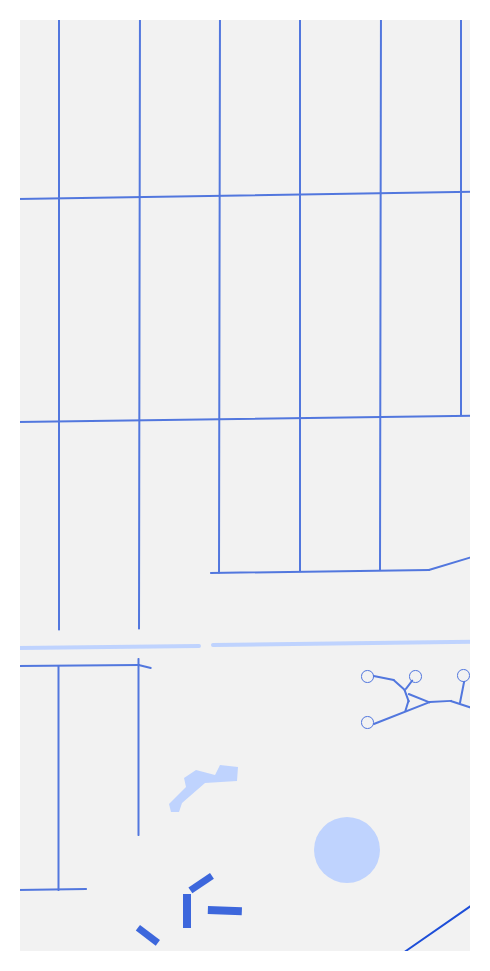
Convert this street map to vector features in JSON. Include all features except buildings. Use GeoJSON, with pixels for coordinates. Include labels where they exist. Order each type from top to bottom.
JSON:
{"type":"FeatureCollection","features":[{"type":"Feature","properties":{"kind":"main road"},"geometry":{"type":"LineString","coordinates":[[403,953],[472,905]]}},
{"type":"Feature","properties":{"kind":"street"},"geometry":{"type":"LineString","coordinates":[[59,18],[59,630]]}},
{"type":"Feature","properties":{"kind":"street"},"geometry":{"type":"LineString","coordinates":[[139,629],[140,18]]}},
{"type":"Feature","properties":{"kind":"street"},"geometry":{"type":"LineString","coordinates":[[219,573],[220,18]]}},
{"type":"Feature","properties":{"kind":"street"},"geometry":{"type":"LineString","coordinates":[[300,18],[300,572]]}},
{"type":"Feature","properties":{"kind":"street"},"geometry":{"type":"LineString","coordinates":[[380,570],[381,18]]}},
{"type":"Feature","properties":{"kind":"street"},"geometry":{"type":"LineString","coordinates":[[461,18],[461,416]]}},
{"type":"Feature","properties":{"kind":"street"},"geometry":{"type":"LineString","coordinates":[[18,199],[472,192]]}},
{"type":"Feature","properties":{"kind":"street"},"geometry":{"type":"LineString","coordinates":[[18,422],[472,416]]}},
{"type":"Feature","properties":{"kind":"street"},"geometry":{"type":"LineString","coordinates":[[211,573],[435,569],[472,557]]}},
{"type":"Feature","properties":{"kind":"street"},"geometry":{"type":"LineString","coordinates":[[139,659],[139,835]]}},
{"type":"Feature","properties":{"kind":"street"},"geometry":{"type":"LineString","coordinates":[[18,666],[139,665],[151,668]]}},
{"type":"Feature","properties":{"kind":"street"},"geometry":{"type":"LineString","coordinates":[[59,666],[59,890]]}},
{"type":"Feature","properties":{"kind":"street"},"geometry":{"type":"LineString","coordinates":[[374,676],[370,683],[362,678],[367,671],[374,676],[394,680],[408,693],[430,702],[460,703],[472,708]]}},
{"type":"Feature","properties":{"kind":"street"},"geometry":{"type":"LineString","coordinates":[[405,690],[412,681]]}},
{"type":"Feature","properties":{"kind":"street"},"geometry":{"type":"LineString","coordinates":[[460,703],[464,682]]}},
{"type":"Feature","properties":{"kind":"street"},"geometry":{"type":"LineString","coordinates":[[403,713],[409,704],[408,693]]}},
{"type":"Feature","properties":{"kind":"street"},"geometry":{"type":"LineString","coordinates":[[374,724],[430,702]]}},
{"type":"Feature","properties":{"kind":"street"},"geometry":{"type":"LineString","coordinates":[[18,890],[86,889]]}},
{"type":"Feature","properties":{"kind":"water"},"geometry":{"type":"Polygon","coordinates":[[[220,765],[238,767],[237,781],[205,783],[182,803],[179,812],[171,812],[169,804],[186,787],[184,778],[196,770],[215,775],[220,765]]]}},
{"type":"Feature","properties":{"kind":"water"},"geometry":{"type":"Polygon","coordinates":[[[347,817],[360,819],[375,832],[380,850],[378,863],[365,878],[347,883],[334,881],[319,868],[314,850],[316,837],[329,822],[347,817]]]}},
{"type":"Feature","properties":{"kind":"waterway"},"geometry":{"type":"LineString","coordinates":[[213,645],[472,642]]}},
{"type":"Feature","properties":{"kind":"waterway"},"geometry":{"type":"LineString","coordinates":[[18,648],[199,646]]}}]}
